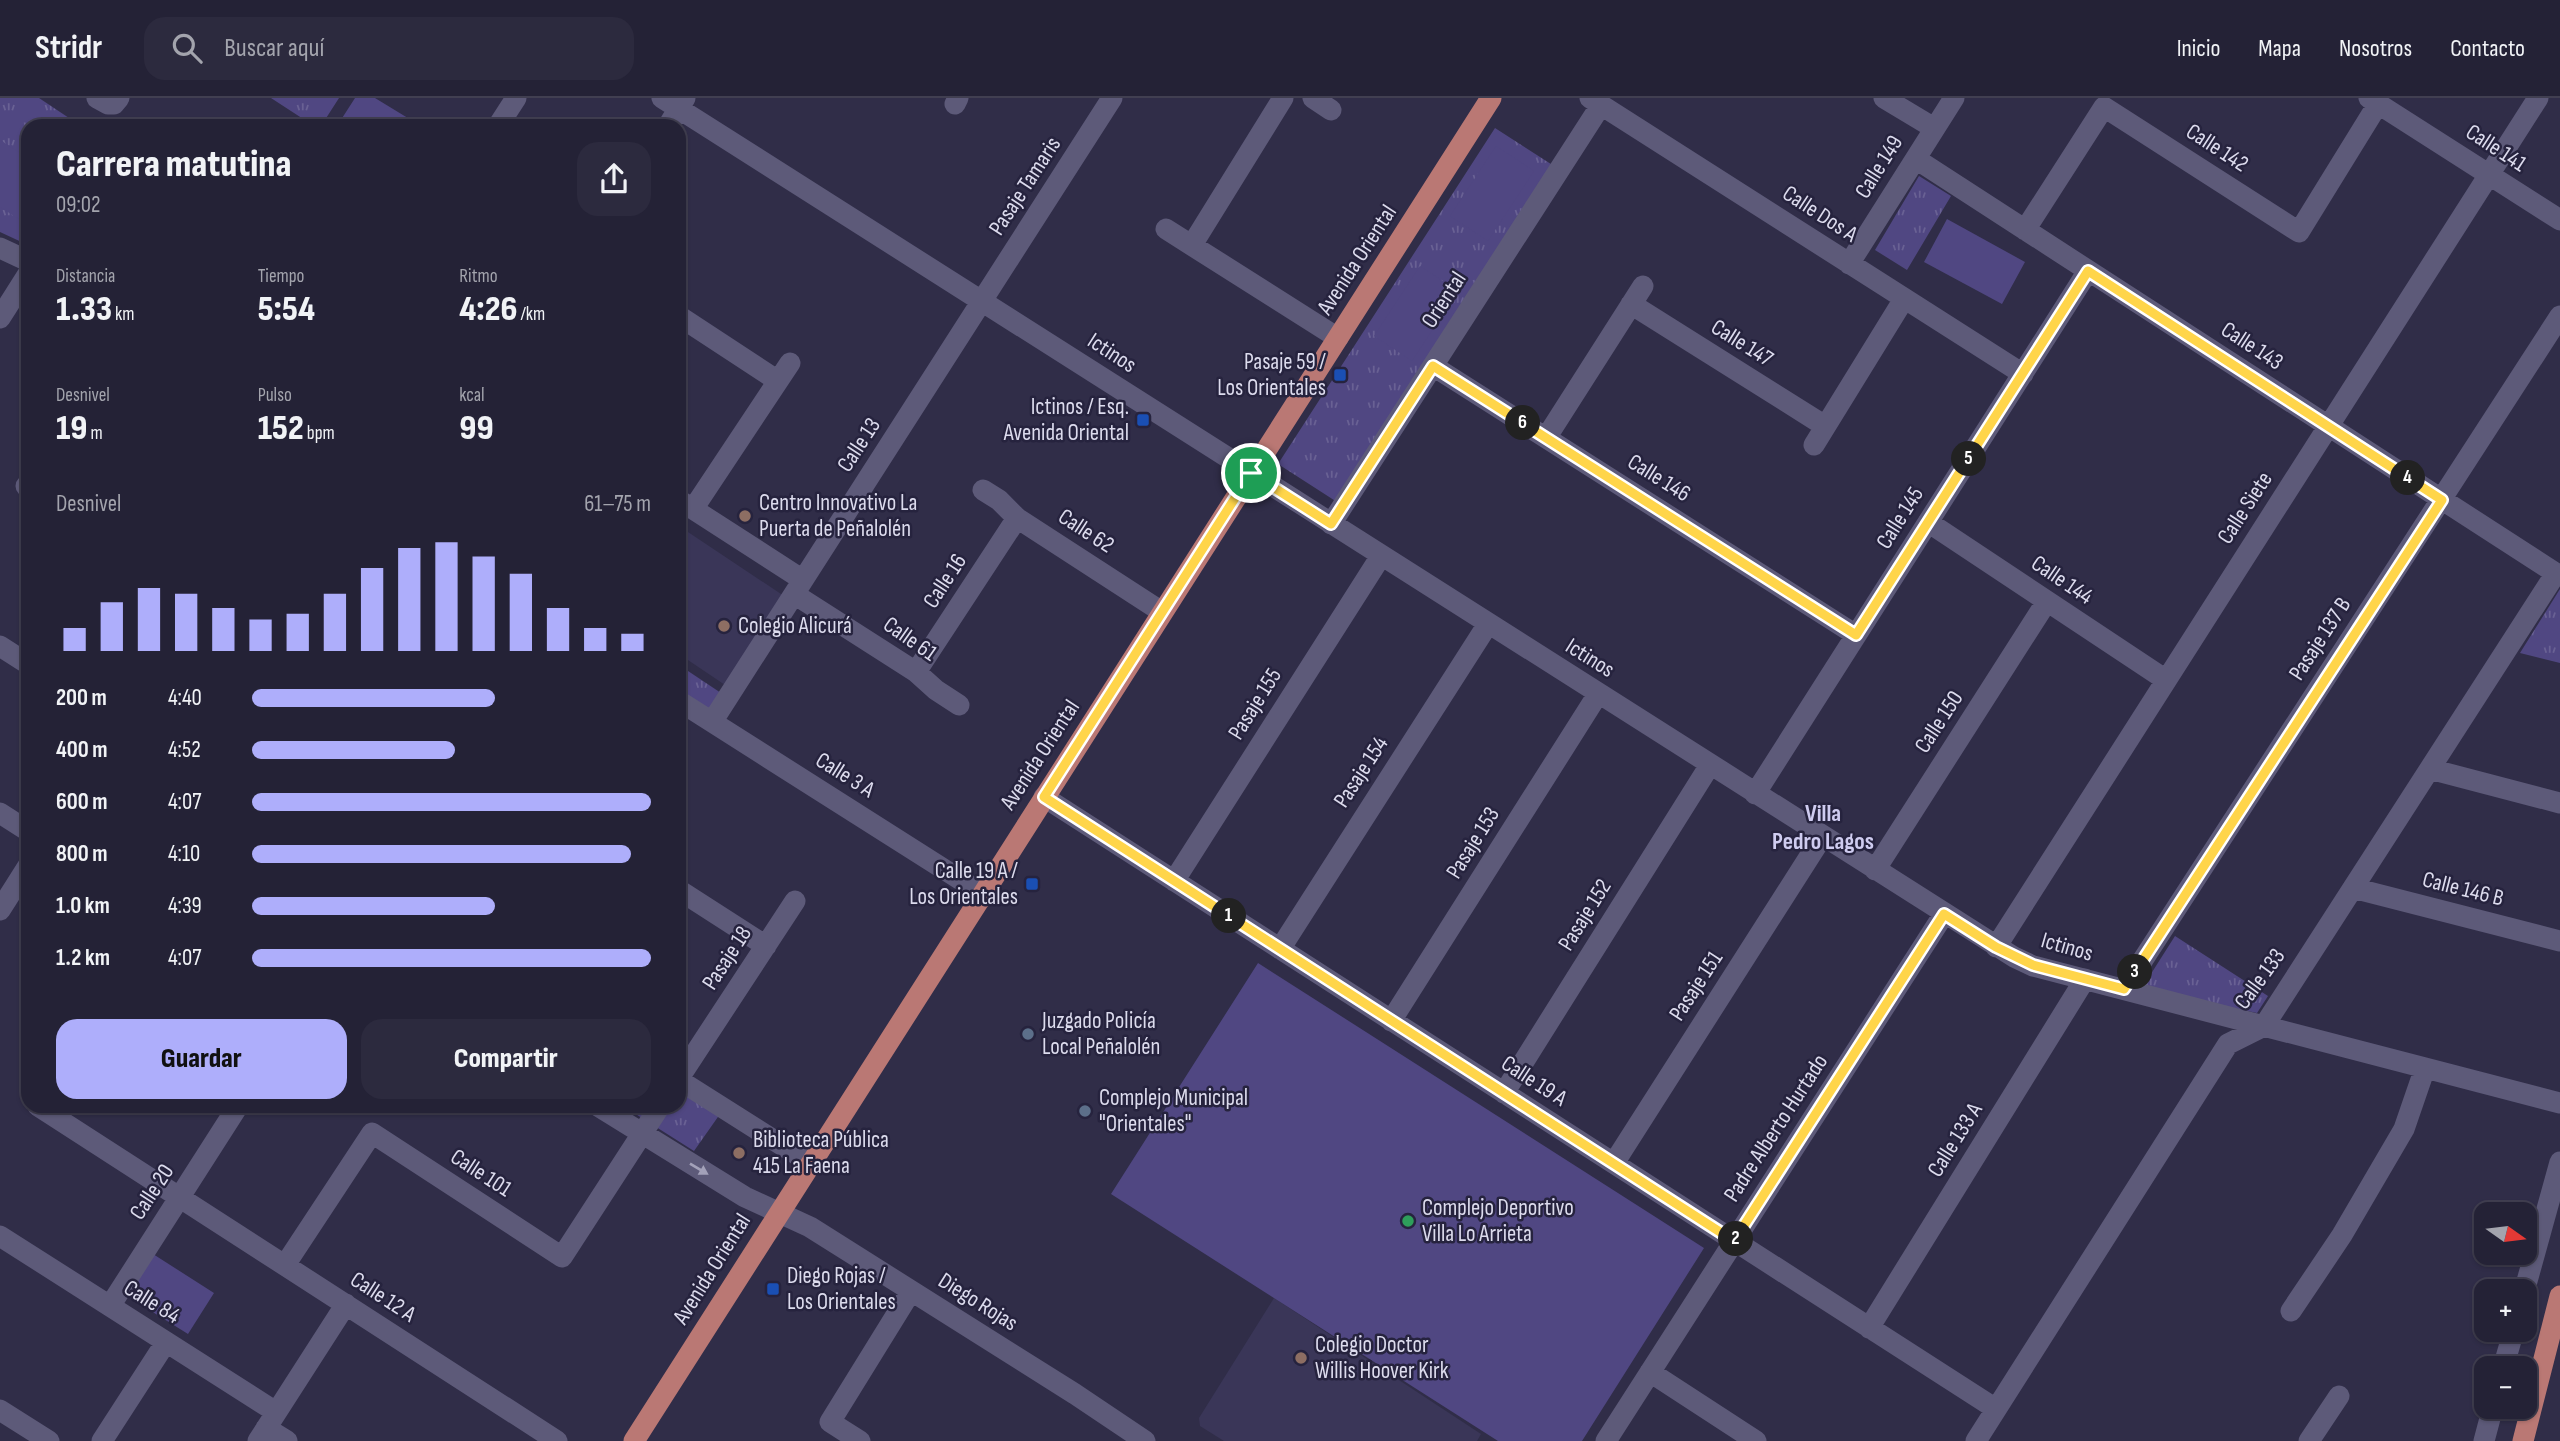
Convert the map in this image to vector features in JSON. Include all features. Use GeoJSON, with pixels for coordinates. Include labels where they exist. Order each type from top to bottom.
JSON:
{"type":"FeatureCollection","features":[{"type":"Feature","properties":{"kind":"main road","name":"Avenida Oriental"},"geometry":{"type":"LineString","coordinates":[[634,1441],[1491,98]]}},
{"type":"Feature","properties":{"kind":"main road"},"geometry":{"type":"LineString","coordinates":[[2523,1441],[2560,1297]]}},
{"type":"Feature","properties":{"kind":"street"},"geometry":{"type":"LineString","coordinates":[[97,98],[114,104],[119,98]]}},
{"type":"Feature","properties":{"kind":"street"},"geometry":{"type":"LineString","coordinates":[[502,119],[516,98]]}},
{"type":"Feature","properties":{"kind":"street","name":"Pasaje Tamaris"},"geometry":{"type":"LineString","coordinates":[[982,302],[1112,98]]}},
{"type":"Feature","properties":{"kind":"street"},"geometry":{"type":"LineString","coordinates":[[1192,245],[1283,98]]}},
{"type":"Feature","properties":{"kind":"street"},"geometry":{"type":"LineString","coordinates":[[1313,98],[1331,110]]}},
{"type":"Feature","properties":{"kind":"street"},"geometry":{"type":"LineString","coordinates":[[1884,98],[1934,128]]}},
{"type":"Feature","properties":{"kind":"street","name":"Calle 149"},"geometry":{"type":"LineString","coordinates":[[1849,264],[1954,98]]}},
{"type":"Feature","properties":{"kind":"street","name":"Calle Siete"},"geometry":{"type":"LineString","coordinates":[[1996,947],[2538,98]]}},
{"type":"Feature","properties":{"kind":"street","name":"Calle 141"},"geometry":{"type":"LineString","coordinates":[[2374,101],[2560,220]]}},
{"type":"Feature","properties":{"kind":"street","name":"Calle 142"},"geometry":{"type":"LineString","coordinates":[[2025,230],[2104,107],[2299,232],[2374,101]]}},
{"type":"Feature","properties":{"kind":"street","name":"Calle Dos A"},"geometry":{"type":"LineString","coordinates":[[1595,102],[2022,374]]}},
{"type":"Feature","properties":{"kind":"street","name":"Oriental"},"geometry":{"type":"LineString","coordinates":[[1331,524],[1433,366],[1595,102]]}},
{"type":"Feature","properties":{"kind":"street","name":"Ictinos"},"geometry":{"type":"LineString","coordinates":[[673,108],[1996,947],[2033,965],[2560,1103]]}},
{"type":"Feature","properties":{"kind":"street","name":"Calle 143"},"geometry":{"type":"LineString","coordinates":[[1916,159],[2558,574]]}},
{"type":"Feature","properties":{"kind":"street"},"geometry":{"type":"LineString","coordinates":[[1166,229],[1338,338]]}},
{"type":"Feature","properties":{"kind":"street"},"geometry":{"type":"LineString","coordinates":[[0,247],[21,258]]}},
{"type":"Feature","properties":{"kind":"street","name":"Calle 145"},"geometry":{"type":"LineString","coordinates":[[1755,794],[2088,271]]}},
{"type":"Feature","properties":{"kind":"street"},"geometry":{"type":"LineString","coordinates":[[0,318],[21,285]]}},
{"type":"Feature","properties":{"kind":"street","name":"Calle 147"},"geometry":{"type":"LineString","coordinates":[[1546,438],[1637,295],[1825,426]]}},
{"type":"Feature","properties":{"kind":"street"},"geometry":{"type":"LineString","coordinates":[[1814,445],[1904,299]]}},
{"type":"Feature","properties":{"kind":"street","name":"Calle 13"},"geometry":{"type":"LineString","coordinates":[[712,722],[982,302]]}},
{"type":"Feature","properties":{"kind":"street","name":"Pasaje 137 B"},"geometry":{"type":"LineString","coordinates":[[2124,989],[2560,317]]}},
{"type":"Feature","properties":{"kind":"street"},"geometry":{"type":"LineString","coordinates":[[686,320],[784,372],[686,505]]}},
{"type":"Feature","properties":{"kind":"street","name":"Calle 146"},"geometry":{"type":"LineString","coordinates":[[1433,366],[1856,635]]}},
{"type":"Feature","properties":{"kind":"street","name":"Calle 62"},"geometry":{"type":"LineString","coordinates":[[983,490],[999,500],[1017,518],[1162,612]]}},
{"type":"Feature","properties":{"kind":"street","name":"Calle 61"},"geometry":{"type":"LineString","coordinates":[[686,505],[959,705]]}},
{"type":"Feature","properties":{"kind":"street","name":"Calle 16"},"geometry":{"type":"LineString","coordinates":[[916,672],[1017,518]]}},
{"type":"Feature","properties":{"kind":"street","name":"Calle 144"},"geometry":{"type":"LineString","coordinates":[[1928,522],[2166,680]]}},
{"type":"Feature","properties":{"kind":"street","name":"Pasaje 155"},"geometry":{"type":"LineString","coordinates":[[1174,881],[1381,556]]}},
{"type":"Feature","properties":{"kind":"street","name":"Calle 133"},"geometry":{"type":"LineString","coordinates":[[1982,1439],[1996,1409],[2228,1044],[2264,1026],[2558,574]]}},
{"type":"Feature","properties":{"kind":"street","name":"Calle 150"},"geometry":{"type":"LineString","coordinates":[[1875,870],[2047,601]]}},
{"type":"Feature","properties":{"kind":"street","name":"Pasaje 154"},"geometry":{"type":"LineString","coordinates":[[1280,949],[1488,624]]}},
{"type":"Feature","properties":{"kind":"street"},"geometry":{"type":"LineString","coordinates":[[0,646],[21,660]]}},
{"type":"Feature","properties":{"kind":"street","name":"Pasaje 153"},"geometry":{"type":"LineString","coordinates":[[1391,1021],[1598,694]]}},
{"type":"Feature","properties":{"kind":"street","name":"Calle 3 A"},"geometry":{"type":"LineString","coordinates":[[686,705],[983,894]]}},
{"type":"Feature","properties":{"kind":"street","name":"Pasaje 152"},"geometry":{"type":"LineString","coordinates":[[1504,1093],[1710,765]]}},
{"type":"Feature","properties":{"kind":"street"},"geometry":{"type":"LineString","coordinates":[[2431,769],[2560,803]]}},
{"type":"Feature","properties":{"kind":"street","name":"Calle 19 A"},"geometry":{"type":"LineString","coordinates":[[1044,797],[1996,1409]]}},
{"type":"Feature","properties":{"kind":"street"},"geometry":{"type":"LineString","coordinates":[[0,813],[21,826]]}},
{"type":"Feature","properties":{"kind":"street","name":"Pasaje 151"},"geometry":{"type":"LineString","coordinates":[[1614,1163],[1822,837]]}},
{"type":"Feature","properties":{"kind":"street","name":"Calle 146 B"},"geometry":{"type":"LineString","coordinates":[[2353,888],[2560,941]]}},
{"type":"Feature","properties":{"kind":"street"},"geometry":{"type":"LineString","coordinates":[[0,910],[21,891]]}},
{"type":"Feature","properties":{"kind":"street"},"geometry":{"type":"LineString","coordinates":[[686,895],[766,946]]}},
{"type":"Feature","properties":{"kind":"street","name":"Pasaje 18"},"geometry":{"type":"LineString","coordinates":[[686,1068],[795,901]]}},
{"type":"Feature","properties":{"kind":"street","name":"Padre Alberto Hurtado"},"geometry":{"type":"LineString","coordinates":[[1606,1441],[1944,914]]}},
{"type":"Feature","properties":{"kind":"street","name":"Calle 133 A"},"geometry":{"type":"LineString","coordinates":[[1869,1328],[2085,979]]}},
{"type":"Feature","properties":{"kind":"street"},"geometry":{"type":"LineString","coordinates":[[2291,1311],[2342,1235],[2404,1129],[2425,1068]]}},
{"type":"Feature","properties":{"kind":"street"},"geometry":{"type":"LineString","coordinates":[[686,1083],[810,1163]]}},
{"type":"Feature","properties":{"kind":"street","name":"Calle 12 A"},"geometry":{"type":"LineString","coordinates":[[63,1113],[180,1196],[557,1441]]}},
{"type":"Feature","properties":{"kind":"street","name":"Calle 20"},"geometry":{"type":"LineString","coordinates":[[110,1306],[233,1113]]}},
{"type":"Feature","properties":{"kind":"street","name":"Diego Rojas"},"geometry":{"type":"LineString","coordinates":[[609,1113],[745,1197],[810,1227],[1145,1441]]}},
{"type":"Feature","properties":{"kind":"street"},"geometry":{"type":"LineString","coordinates":[[641,1134],[655,1113]]}},
{"type":"Feature","properties":{"kind":"street","name":"Calle 101"},"geometry":{"type":"LineString","coordinates":[[285,1265],[372,1133],[562,1258],[641,1134]]}},
{"type":"Feature","properties":{"kind":"street"},"geometry":{"type":"LineString","coordinates":[[2528,1279],[2560,1162]]}},
{"type":"Feature","properties":{"kind":"street","name":"Calle 84"},"geometry":{"type":"LineString","coordinates":[[0,1236],[166,1342],[287,1441]]}},
{"type":"Feature","properties":{"kind":"street"},"geometry":{"type":"LineString","coordinates":[[860,1441],[830,1422],[911,1291]]}},
{"type":"Feature","properties":{"kind":"street"},"geometry":{"type":"LineString","coordinates":[[267,1427],[346,1304]]}},
{"type":"Feature","properties":{"kind":"street"},"geometry":{"type":"LineString","coordinates":[[102,1441],[166,1342]]}},
{"type":"Feature","properties":{"kind":"street"},"geometry":{"type":"LineString","coordinates":[[1650,1372],[1756,1441]]}},
{"type":"Feature","properties":{"kind":"street"},"geometry":{"type":"LineString","coordinates":[[2309,1441],[2339,1396]]}},
{"type":"Feature","properties":{"kind":"street"},"geometry":{"type":"LineString","coordinates":[[0,1410],[49,1441]]}},
{"type":"Feature","properties":{"kind":"street"},"geometry":{"type":"LineString","coordinates":[[2483,1441],[2489,1419]]}},
{"type":"Feature","properties":{"kind":"shaded area","name":"Colegio Alicurá"},"geometry":{"type":"Polygon","coordinates":[[[686,531],[787,598],[728,687],[686,659],[686,531]]]}},
{"type":"Feature","properties":{"kind":"shaded area","name":"Colegio Doctor Willis Hoover Kirk"},"geometry":{"type":"Polygon","coordinates":[[[1274,1298],[1481,1434],[1477,1441],[1224,1441],[1200,1426],[1199,1418],[1274,1298]]]}},
{"type":"Feature","properties":{"kind":"green space"},"geometry":{"type":"Polygon","coordinates":[[[0,98],[39,98],[70,119],[21,119],[21,242],[0,232],[0,98]]]}},
{"type":"Feature","properties":{"kind":"green space"},"geometry":{"type":"Polygon","coordinates":[[[271,98],[339,98],[326,119],[303,119],[271,98]]]}},
{"type":"Feature","properties":{"kind":"green space"},"geometry":{"type":"Polygon","coordinates":[[[355,98],[375,98],[410,119],[342,119],[355,98]]]}},
{"type":"Feature","properties":{"kind":"green space"},"geometry":{"type":"Polygon","coordinates":[[[1495,128],[1554,166],[1337,502],[1278,464],[1495,128]]]}},
{"type":"Feature","properties":{"kind":"green space"},"geometry":{"type":"Polygon","coordinates":[[[0,140],[21,154],[21,220],[0,207],[0,140]]]}},
{"type":"Feature","properties":{"kind":"green space"},"geometry":{"type":"Polygon","coordinates":[[[1496,146],[1534,171],[1488,241],[1450,216],[1496,146]]]}},
{"type":"Feature","properties":{"kind":"green space"},"geometry":{"type":"Polygon","coordinates":[[[1919,176],[1951,196],[1907,270],[1875,250],[1919,176]]]}},
{"type":"Feature","properties":{"kind":"green space"},"geometry":{"type":"Polygon","coordinates":[[[1947,219],[2025,262],[2002,304],[1924,262],[1947,219]]]}},
{"type":"Feature","properties":{"kind":"green space"},"geometry":{"type":"Polygon","coordinates":[[[1420,266],[1458,291],[1412,361],[1374,336],[1420,266]]]}},
{"type":"Feature","properties":{"kind":"green space"},"geometry":{"type":"Polygon","coordinates":[[[2560,589],[2560,663],[2520,653],[2560,589]]]}},
{"type":"Feature","properties":{"kind":"green space"},"geometry":{"type":"Polygon","coordinates":[[[686,670],[721,693],[709,712],[686,697],[686,670]]]}},
{"type":"Feature","properties":{"kind":"green space"},"geometry":{"type":"Polygon","coordinates":[[[2175,936],[2268,996],[2257,1013],[2142,988],[2175,936]]]}},
{"type":"Feature","properties":{"kind":"green space","name":"Complejo Deportivo Villa Lo Arrieta"},"geometry":{"type":"Polygon","coordinates":[[[1258,963],[1704,1248],[1582,1441],[1498,1441],[1111,1194],[1258,963]]]}},
{"type":"Feature","properties":{"kind":"green space"},"geometry":{"type":"Polygon","coordinates":[[[686,1092],[720,1114],[694,1151],[634,1113],[686,1113],[686,1092]]]}},
{"type":"Feature","properties":{"kind":"green space"},"geometry":{"type":"Polygon","coordinates":[[[153,1254],[214,1293],[188,1334],[127,1296],[153,1254]]]}},
{"type":"Feature","properties":{"kind":"place","name":"Pasaje 59 / Los Orientales"},"geometry":{"type":"Point","coordinates":[1340,375]}},
{"type":"Feature","properties":{"kind":"place","name":"Ictinos / Esq. Avenida Oriental"},"geometry":{"type":"Point","coordinates":[1143,420]}},
{"type":"Feature","properties":{"kind":"place","name":"Centro Innovativo La Puerta de Peñalolén"},"geometry":{"type":"Point","coordinates":[745,516]}},
{"type":"Feature","properties":{"kind":"place","name":"Colegio Alicurá"},"geometry":{"type":"Point","coordinates":[724,626]}},
{"type":"Feature","properties":{"kind":"place","name":"Calle 19 A / Los Orientales"},"geometry":{"type":"Point","coordinates":[1032,884]}},
{"type":"Feature","properties":{"kind":"place","name":"Juzgado Policía Local Peñalolén"},"geometry":{"type":"Point","coordinates":[1028,1034]}},
{"type":"Feature","properties":{"kind":"place","name":"Complejo Municipal \"Orientales\""},"geometry":{"type":"Point","coordinates":[1085,1111]}},
{"type":"Feature","properties":{"kind":"place","name":"Biblioteca Pública 415 La Faena"},"geometry":{"type":"Point","coordinates":[739,1153]}},
{"type":"Feature","properties":{"kind":"place","name":"Complejo Deportivo Villa Lo Arrieta"},"geometry":{"type":"Point","coordinates":[1408,1221]}},
{"type":"Feature","properties":{"kind":"place","name":"Diego Rojas / Los Orientales"},"geometry":{"type":"Point","coordinates":[773,1289]}},
{"type":"Feature","properties":{"kind":"place","name":"Colegio Doctor Willis Hoover Kirk"},"geometry":{"type":"Point","coordinates":[1301,1358]}},
{"type":"Feature","properties":{"kind":"district","name":"Villa Pedro Lagos"},"geometry":{"type":"Point","coordinates":[1823,827]}},
{"type":"Feature","properties":{"kind":"route"},"geometry":{"type":"LineString","coordinates":[[2088,271],[2442,500],[2124,989],[2033,965],[1996,947],[1944,914],[1734,1241],[1044,797],[1251,473],[1331,524],[1433,366],[1856,635],[2088,271]]}}]}
